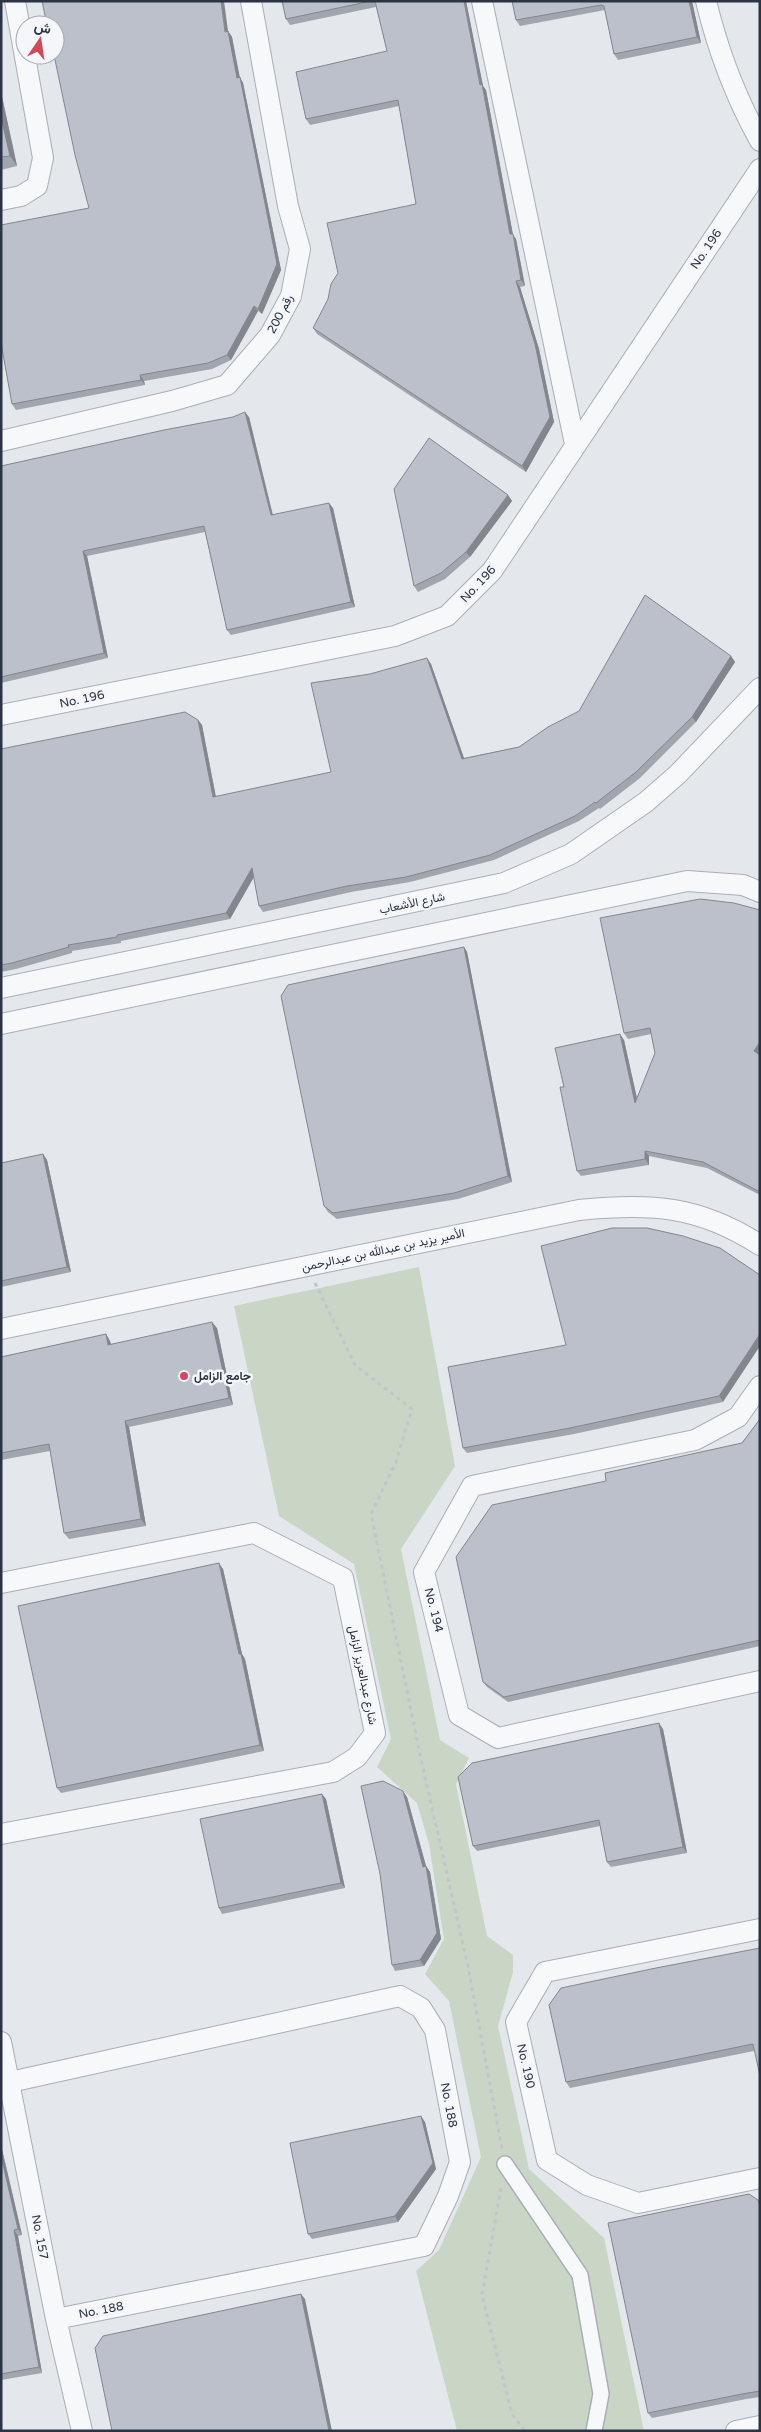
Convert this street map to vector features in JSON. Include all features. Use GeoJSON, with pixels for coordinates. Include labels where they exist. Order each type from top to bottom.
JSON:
{"type":"FeatureCollection","features":[{"type":"Feature","properties":{"kind":"street"},"geometry":{"type":"LineString","coordinates":[[1,200],[21,196],[37,186],[43,158],[16,1]]}},
{"type":"Feature","properties":{"kind":"street","name":"رقم 200"},"geometry":{"type":"LineString","coordinates":[[1,441],[172,401],[227,385],[270,335],[291,296],[300,249],[288,206],[251,1]]}},
{"type":"Feature","properties":{"kind":"street"},"geometry":{"type":"LineString","coordinates":[[482,1],[575,444]]}},
{"type":"Feature","properties":{"kind":"street"},"geometry":{"type":"LineString","coordinates":[[706,1],[716,43],[738,101],[760,141]]}},
{"type":"Feature","properties":{"kind":"street","name":"No. 196"},"geometry":{"type":"LineString","coordinates":[[1,715],[394,636],[447,616],[492,571],[760,169]]}},
{"type":"Feature","properties":{"kind":"street","name":"شارع الأشعاب"},"geometry":{"type":"LineString","coordinates":[[1,988],[504,883],[571,854],[646,802],[678,774],[760,688]]}},
{"type":"Feature","properties":{"kind":"street"},"geometry":{"type":"LineString","coordinates":[[1,1024],[687,881],[743,885],[760,892]]}},
{"type":"Feature","properties":{"kind":"street","name":"الأمير يزيد بن عبدالله بن عبدالرحمن"},"geometry":{"type":"LineString","coordinates":[[1,1329],[579,1210],[626,1205],[676,1209],[735,1229],[760,1245]]}},
{"type":"Feature","properties":{"kind":"street","name":"No. 194"},"geometry":{"type":"LineString","coordinates":[[760,1386],[738,1417],[696,1440],[472,1486],[424,1572],[460,1715],[498,1738],[760,1681]]}},
{"type":"Feature","properties":{"kind":"street","name":"شارع عبدالعزيز الزامل"},"geometry":{"type":"LineString","coordinates":[[1,1583],[254,1534],[343,1578],[375,1733],[357,1757],[333,1772],[1,1834]]}},
{"type":"Feature","properties":{"kind":"street","name":"No. 190"},"geometry":{"type":"LineString","coordinates":[[760,1929],[545,1972],[516,2022],[547,2160],[587,2186],[638,2202],[760,2178]]}},
{"type":"Feature","properties":{"kind":"street","name":"No. 188"},"geometry":{"type":"LineString","coordinates":[[10,2082],[400,1996],[421,2008],[435,2030],[460,2162],[448,2196],[424,2246],[56,2318]]}},
{"type":"Feature","properties":{"kind":"street","name":"No. 157"},"geometry":{"type":"LineString","coordinates":[[1,2042],[56,2318],[82,2431]]}},
{"type":"Feature","properties":{"kind":"street"},"geometry":{"type":"LineString","coordinates":[[505,2164],[580,2275],[600,2394],[594,2431]]}},
{"type":"Feature","properties":{"kind":"street"},"geometry":{"type":"LineString","coordinates":[[736,2431],[760,2426]]}},
{"type":"Feature","properties":{"kind":"path"},"geometry":{"type":"LineString","coordinates":[[308,1266],[355,1365],[412,1409],[396,1462],[371,1514],[422,1764],[468,1966],[505,2164],[482,2295],[512,2414],[524,2431]]}},
{"type":"Feature","properties":{"kind":"green space"},"geometry":{"type":"Polygon","coordinates":[[[419,1267],[455,1466],[401,1549],[440,1740],[469,1758],[456,1784],[487,1936],[513,1955],[513,1972],[498,2026],[529,2169],[604,2238],[644,2431],[457,2431],[416,2271],[439,2250],[481,2157],[449,2001],[425,1974],[444,1939],[429,1844],[417,1803],[377,1767],[391,1739],[354,1564],[279,1516],[234,1306],[419,1267]]]}},
{"type":"Feature","properties":{"kind":"building"},"geometry":{"type":"Polygon","coordinates":[[[42,1],[221,1],[225,32],[228,31],[237,78],[240,77],[277,264],[258,309],[254,306],[227,355],[208,363],[140,375],[141,380],[12,404],[1,343],[1,225],[89,208],[75,155],[56,65],[65,65],[65,15],[45,15],[42,1]]]}},
{"type":"Feature","properties":{"kind":"building"},"geometry":{"type":"Polygon","coordinates":[[[282,1],[371,1],[286,19],[282,1]]]}},
{"type":"Feature","properties":{"kind":"building"},"geometry":{"type":"Polygon","coordinates":[[[375,1],[464,1],[480,85],[482,84],[510,234],[513,234],[521,280],[516,281],[535,344],[550,417],[522,466],[313,328],[328,299],[331,284],[338,273],[327,223],[416,204],[398,100],[306,119],[296,72],[387,51],[375,1]]]}},
{"type":"Feature","properties":{"kind":"building"},"geometry":{"type":"Polygon","coordinates":[[[512,1],[689,1],[697,37],[614,54],[604,6],[516,20],[512,1]]]}},
{"type":"Feature","properties":{"kind":"building"},"geometry":{"type":"Polygon","coordinates":[[[1,117],[10,156],[1,157],[1,117]]]}},
{"type":"Feature","properties":{"kind":"building"},"geometry":{"type":"Polygon","coordinates":[[[245,412],[271,515],[329,503],[351,602],[227,630],[204,526],[83,551],[104,653],[1,677],[1,466],[164,430],[233,417],[245,412]]]}},
{"type":"Feature","properties":{"kind":"building"},"geometry":{"type":"Polygon","coordinates":[[[429,438],[508,495],[466,552],[441,573],[414,586],[394,489],[429,438]]]}},
{"type":"Feature","properties":{"kind":"building"},"geometry":{"type":"Polygon","coordinates":[[[645,595],[731,656],[692,717],[636,772],[596,803],[575,816],[490,855],[406,877],[347,886],[259,906],[252,868],[226,913],[117,935],[117,937],[68,945],[69,947],[1,965],[1,749],[185,712],[198,720],[213,797],[331,772],[311,683],[370,674],[427,658],[462,759],[519,747],[548,727],[579,711],[645,595]]]}},
{"type":"Feature","properties":{"kind":"building"},"geometry":{"type":"Polygon","coordinates":[[[700,899],[734,903],[760,910],[760,1042],[754,1051],[760,1055],[760,1192],[703,1162],[645,1151],[645,1159],[577,1171],[560,1087],[564,1087],[555,1048],[620,1034],[635,1103],[655,1053],[650,1028],[624,1033],[600,918],[700,899]]]}},
{"type":"Feature","properties":{"kind":"building"},"geometry":{"type":"Polygon","coordinates":[[[464,947],[508,1176],[454,1193],[333,1213],[324,1206],[281,996],[288,985],[464,947]]]}},
{"type":"Feature","properties":{"kind":"building"},"geometry":{"type":"Polygon","coordinates":[[[43,1154],[67,1267],[1,1281],[1,1163],[43,1154]]]}},
{"type":"Feature","properties":{"kind":"building"},"geometry":{"type":"Polygon","coordinates":[[[612,1228],[647,1228],[683,1236],[720,1248],[760,1275],[760,1334],[719,1396],[570,1428],[463,1448],[448,1367],[566,1345],[541,1246],[612,1228]]]}},
{"type":"Feature","properties":{"kind":"building"},"geometry":{"type":"Polygon","coordinates":[[[212,1322],[229,1398],[125,1421],[141,1519],[64,1533],[49,1444],[1,1453],[1,1357],[106,1334],[108,1345],[212,1322]]]}},
{"type":"Feature","properties":{"kind":"building"},"geometry":{"type":"Polygon","coordinates":[[[760,1419],[760,1640],[504,1697],[483,1682],[456,1557],[492,1505],[606,1481],[605,1473],[742,1443],[760,1419]]]}},
{"type":"Feature","properties":{"kind":"building"},"geometry":{"type":"Polygon","coordinates":[[[219,1563],[260,1745],[57,1788],[18,1606],[219,1563]]]}},
{"type":"Feature","properties":{"kind":"building"},"geometry":{"type":"Polygon","coordinates":[[[659,1723],[683,1847],[607,1862],[599,1820],[473,1846],[458,1777],[472,1763],[659,1723]]]}},
{"type":"Feature","properties":{"kind":"building"},"geometry":{"type":"Polygon","coordinates":[[[383,1781],[403,1791],[423,1867],[426,1866],[437,1933],[420,1960],[392,1965],[380,1874],[361,1786],[383,1781]]]}},
{"type":"Feature","properties":{"kind":"building"},"geometry":{"type":"Polygon","coordinates":[[[322,1794],[341,1883],[219,1908],[200,1819],[322,1794]]]}},
{"type":"Feature","properties":{"kind":"building"},"geometry":{"type":"Polygon","coordinates":[[[760,1948],[760,2076],[753,2044],[566,2082],[549,2005],[561,1988],[760,1948]]]}},
{"type":"Feature","properties":{"kind":"building"},"geometry":{"type":"Polygon","coordinates":[[[421,2116],[433,2163],[395,2216],[308,2234],[290,2143],[421,2116]]]}},
{"type":"Feature","properties":{"kind":"building"},"geometry":{"type":"Polygon","coordinates":[[[1,2156],[18,2229],[14,2230],[39,2367],[1,2374],[1,2156]]]}},
{"type":"Feature","properties":{"kind":"building"},"geometry":{"type":"Polygon","coordinates":[[[749,2194],[758,2200],[760,2206],[760,2391],[648,2413],[608,2223],[749,2194]]]}},
{"type":"Feature","properties":{"kind":"building"},"geometry":{"type":"Polygon","coordinates":[[[301,2294],[329,2431],[112,2431],[95,2348],[103,2336],[301,2294]]]}},
{"type":"Feature","properties":{"kind":"place","name":"جامع الزامل"},"geometry":{"type":"Point","coordinates":[184,1376]}}]}
